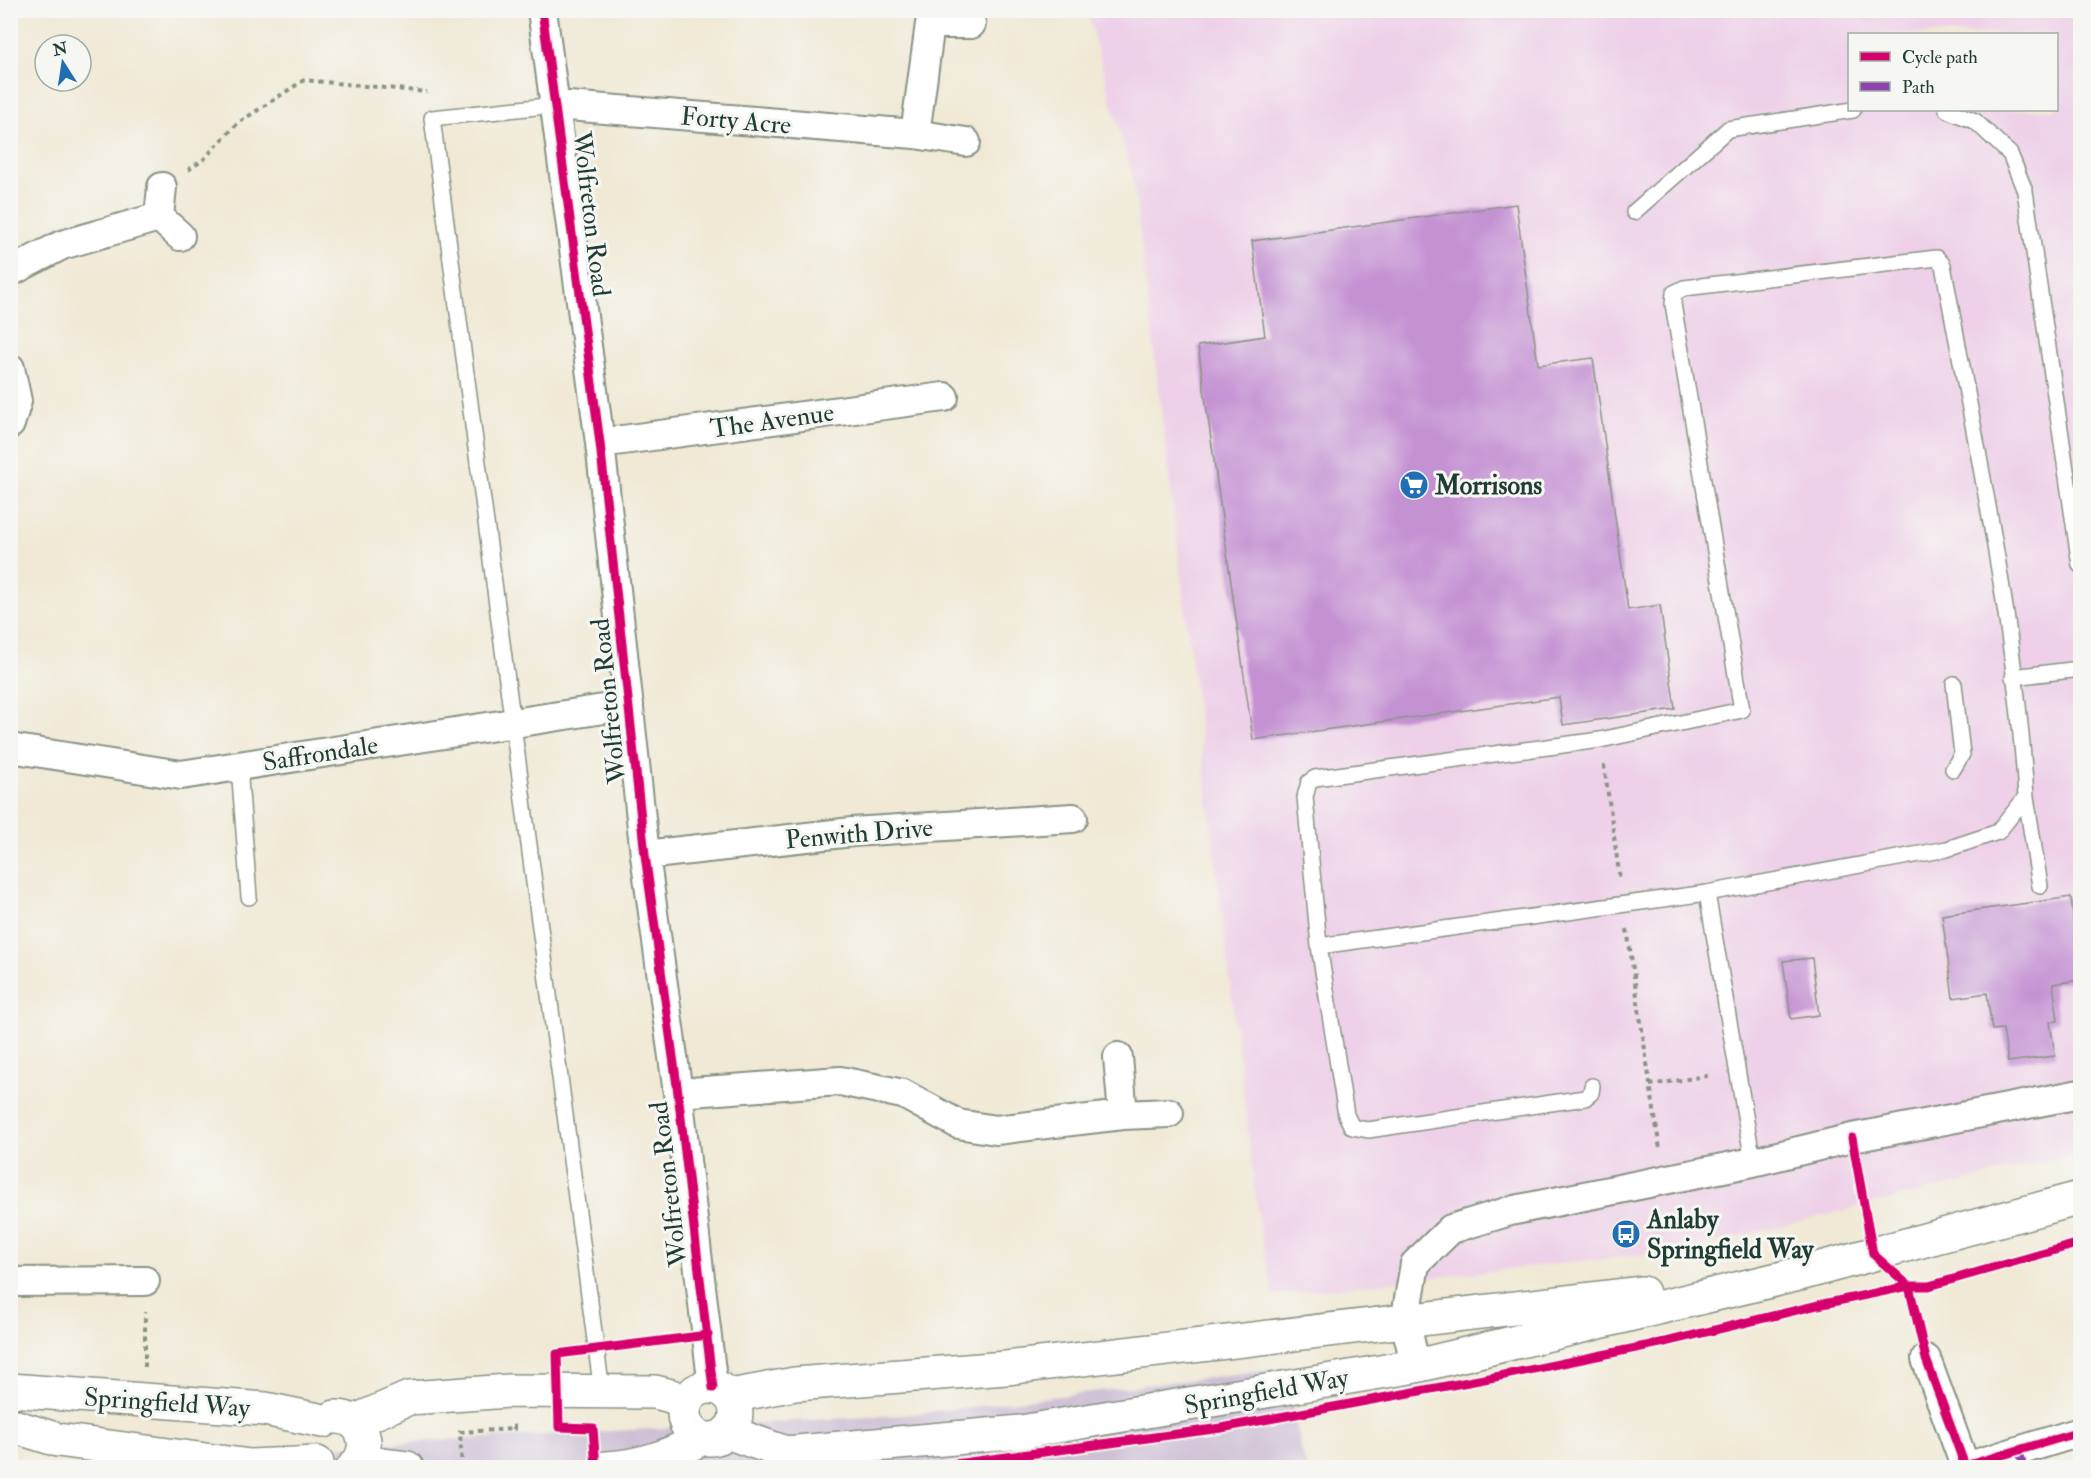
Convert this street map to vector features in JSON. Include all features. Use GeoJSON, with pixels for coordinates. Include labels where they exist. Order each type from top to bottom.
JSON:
{"type":"FeatureCollection","features":[{"type":"Feature","properties":{"kind":"main road","name":"Springfield Way"},"geometry":{"type":"LineString","coordinates":[[715,1435],[786,1453],[1021,1432],[1416,1366],[1799,1274],[2080,1198]]}},
{"type":"Feature","properties":{"kind":"main road","name":"Springfield Way"},"geometry":{"type":"LineString","coordinates":[[710,1396],[795,1384],[1006,1368],[1799,1274]]}},
{"type":"Feature","properties":{"kind":"main road","name":"Springfield Way"},"geometry":{"type":"LineString","coordinates":[[10,1390],[265,1409],[338,1422]]}},
{"type":"Feature","properties":{"kind":"main road"},"geometry":{"type":"LineString","coordinates":[[320,1465],[311,1455],[311,1437],[338,1422],[409,1398],[509,1391],[656,1392],[671,1396],[710,1396],[734,1403],[735,1419],[715,1435],[673,1454],[637,1466],[606,1467]]}},
{"type":"Feature","properties":{"kind":"main road"},"geometry":{"type":"LineString","coordinates":[[710,1396],[684,1412],[689,1429],[715,1435]]}},
{"type":"Feature","properties":{"kind":"main road"},"geometry":{"type":"LineString","coordinates":[[338,1422],[364,1436],[358,1463],[407,1467]]}},
{"type":"Feature","properties":{"kind":"main road","name":"Springfield Way"},"geometry":{"type":"LineString","coordinates":[[10,1425],[58,1440],[250,1466],[320,1465]]}},
{"type":"Feature","properties":{"kind":"street","name":"Wolfreton Road"},"geometry":{"type":"LineString","coordinates":[[542,10],[600,443],[645,855],[678,1093],[710,1396]]}},
{"type":"Feature","properties":{"kind":"street"},"geometry":{"type":"LineString","coordinates":[[915,134],[930,24],[971,24]]}},
{"type":"Feature","properties":{"kind":"street","name":"Forty Acre"},"geometry":{"type":"LineString","coordinates":[[556,105],[915,134],[966,142]]}},
{"type":"Feature","properties":{"kind":"street"},"geometry":{"type":"LineString","coordinates":[[159,217],[162,187]]}},
{"type":"Feature","properties":{"kind":"street"},"geometry":{"type":"LineString","coordinates":[[159,217],[180,236]]}},
{"type":"Feature","properties":{"kind":"street"},"geometry":{"type":"LineString","coordinates":[[10,272],[62,245],[159,217]]}},
{"type":"Feature","properties":{"kind":"street"},"geometry":{"type":"LineString","coordinates":[[10,368],[17,401],[10,424]]}},
{"type":"Feature","properties":{"kind":"street","name":"The Avenue"},"geometry":{"type":"LineString","coordinates":[[600,443],[944,397]]}},
{"type":"Feature","properties":{"kind":"street","name":"Saffrondale"},"geometry":{"type":"LineString","coordinates":[[10,748],[181,775],[629,705]]}},
{"type":"Feature","properties":{"kind":"street","name":"Penwith Drive"},"geometry":{"type":"LineString","coordinates":[[645,855],[852,832],[1073,818]]}},
{"type":"Feature","properties":{"kind":"street"},"geometry":{"type":"LineString","coordinates":[[1118,1057],[1123,1115]]}},
{"type":"Feature","properties":{"kind":"street"},"geometry":{"type":"LineString","coordinates":[[678,1093],[840,1081],[903,1094],[958,1124],[996,1130],[1123,1115],[1169,1113]]}},
{"type":"Feature","properties":{"kind":"street"},"geometry":{"type":"LineString","coordinates":[[1416,1366],[1405,1322],[1415,1264],[1451,1229],[1509,1211],[1754,1162],[1852,1138],[2080,1094]]}},
{"type":"Feature","properties":{"kind":"street"},"geometry":{"type":"LineString","coordinates":[[10,1282],[146,1281]]}},
{"type":"Feature","properties":{"kind":"street"},"geometry":{"type":"LineString","coordinates":[[1926,1359],[1964,1466],[2080,1432]]}},
{"type":"Feature","properties":{"kind":"lane"},"geometry":{"type":"LineString","coordinates":[[556,105],[432,118],[602,1392]]}},
{"type":"Feature","properties":{"kind":"lane"},"geometry":{"type":"LineString","coordinates":[[1634,212],[1728,129],[1848,111]]}},
{"type":"Feature","properties":{"kind":"lane"},"geometry":{"type":"LineString","coordinates":[[1950,111],[1975,121],[2010,154],[2025,191],[2080,565]]}},
{"type":"Feature","properties":{"kind":"lane"},"geometry":{"type":"LineString","coordinates":[[1592,1086],[1592,1093],[1586,1098],[1368,1130],[1352,1127],[1346,1115],[1319,946],[1305,796],[1309,782],[1315,778],[1600,740],[1742,710],[1673,304],[1674,294],[1684,288],[1937,258],[1943,266],[1997,553],[2026,797],[2040,886]]}},
{"type":"Feature","properties":{"kind":"lane"},"geometry":{"type":"LineString","coordinates":[[2013,677],[2080,669]]}},
{"type":"Feature","properties":{"kind":"lane"},"geometry":{"type":"LineString","coordinates":[[1953,769],[1962,754],[1954,684]]}},
{"type":"Feature","properties":{"kind":"lane"},"geometry":{"type":"LineString","coordinates":[[239,766],[249,897]]}},
{"type":"Feature","properties":{"kind":"lane"},"geometry":{"type":"LineString","coordinates":[[1319,946],[1707,893],[1947,849],[1998,832],[2026,797]]}},
{"type":"Feature","properties":{"kind":"lane"},"geometry":{"type":"LineString","coordinates":[[1707,893],[1736,1071],[1754,1162]]}},
{"type":"Feature","properties":{"kind":"path"},"geometry":{"type":"LineString","coordinates":[[162,187],[203,160],[238,123],[304,80],[430,93]]}},
{"type":"Feature","properties":{"kind":"path"},"geometry":{"type":"LineString","coordinates":[[1600,740],[1665,1180]]}},
{"type":"Feature","properties":{"kind":"path"},"geometry":{"type":"LineString","coordinates":[[1650,1085],[1736,1071]]}},
{"type":"Feature","properties":{"kind":"path"},"geometry":{"type":"LineString","coordinates":[[145,1400],[146,1281]]}},
{"type":"Feature","properties":{"kind":"shaded area"},"geometry":{"type":"Polygon","coordinates":[[[2064,10],[2080,23],[2080,1153],[1683,1250],[1273,1295],[1259,1224],[1134,184],[1087,11],[2064,10]]]}},
{"type":"Feature","properties":{"kind":"shaded area"},"geometry":{"type":"Polygon","coordinates":[[[1286,1368],[1301,1450],[1307,1467],[338,1468],[339,1446],[904,1415],[1286,1368]]]}},
{"type":"Feature","properties":{"kind":"building","name":"Morrisons"},"geometry":{"type":"Polygon","coordinates":[[[1516,204],[1538,365],[1593,358],[1628,610],[1660,605],[1675,709],[1563,725],[1559,697],[1253,740],[1198,346],[1265,336],[1252,241],[1516,204]]]}},
{"type":"Feature","properties":{"kind":"building"},"geometry":{"type":"Polygon","coordinates":[[[2071,897],[2080,980],[2053,984],[2058,1021],[2050,1022],[2055,1056],[2008,1062],[2003,1029],[1992,1030],[1987,993],[1953,998],[1942,915],[2071,897]]]}},
{"type":"Feature","properties":{"kind":"building"},"geometry":{"type":"Polygon","coordinates":[[[1812,958],[1819,1015],[1791,1019],[1783,961],[1812,958]]]}},
{"type":"Feature","properties":{"kind":"marked path"},"geometry":{"type":"LineString","coordinates":[[2019,1450],[2024,1468]]}},
{"type":"Feature","properties":{"kind":"cycle path"},"geometry":{"type":"LineString","coordinates":[[542,10],[600,443],[645,855],[678,1093],[713,1388]]}},
{"type":"Feature","properties":{"kind":"cycle path"},"geometry":{"type":"LineString","coordinates":[[1852,1138],[1873,1254],[1909,1286],[1926,1359],[1965,1466],[2080,1432]]}},
{"type":"Feature","properties":{"kind":"cycle path"},"geometry":{"type":"LineString","coordinates":[[925,1468],[1221,1428],[1495,1377],[1665,1342],[1818,1305],[1909,1286],[1929,1286],[2080,1243]]}},
{"type":"Feature","properties":{"kind":"cycle path"},"geometry":{"type":"LineString","coordinates":[[596,1468],[593,1428],[559,1427],[557,1354],[708,1335]]}},
{"type":"Feature","properties":{"kind":"place","name":"Morrisons"},"geometry":{"type":"Point","coordinates":[1414,485]}},
{"type":"Feature","properties":{"kind":"place","name":"Anlaby Springfield Way"},"geometry":{"type":"Point","coordinates":[1626,1234]}}]}
